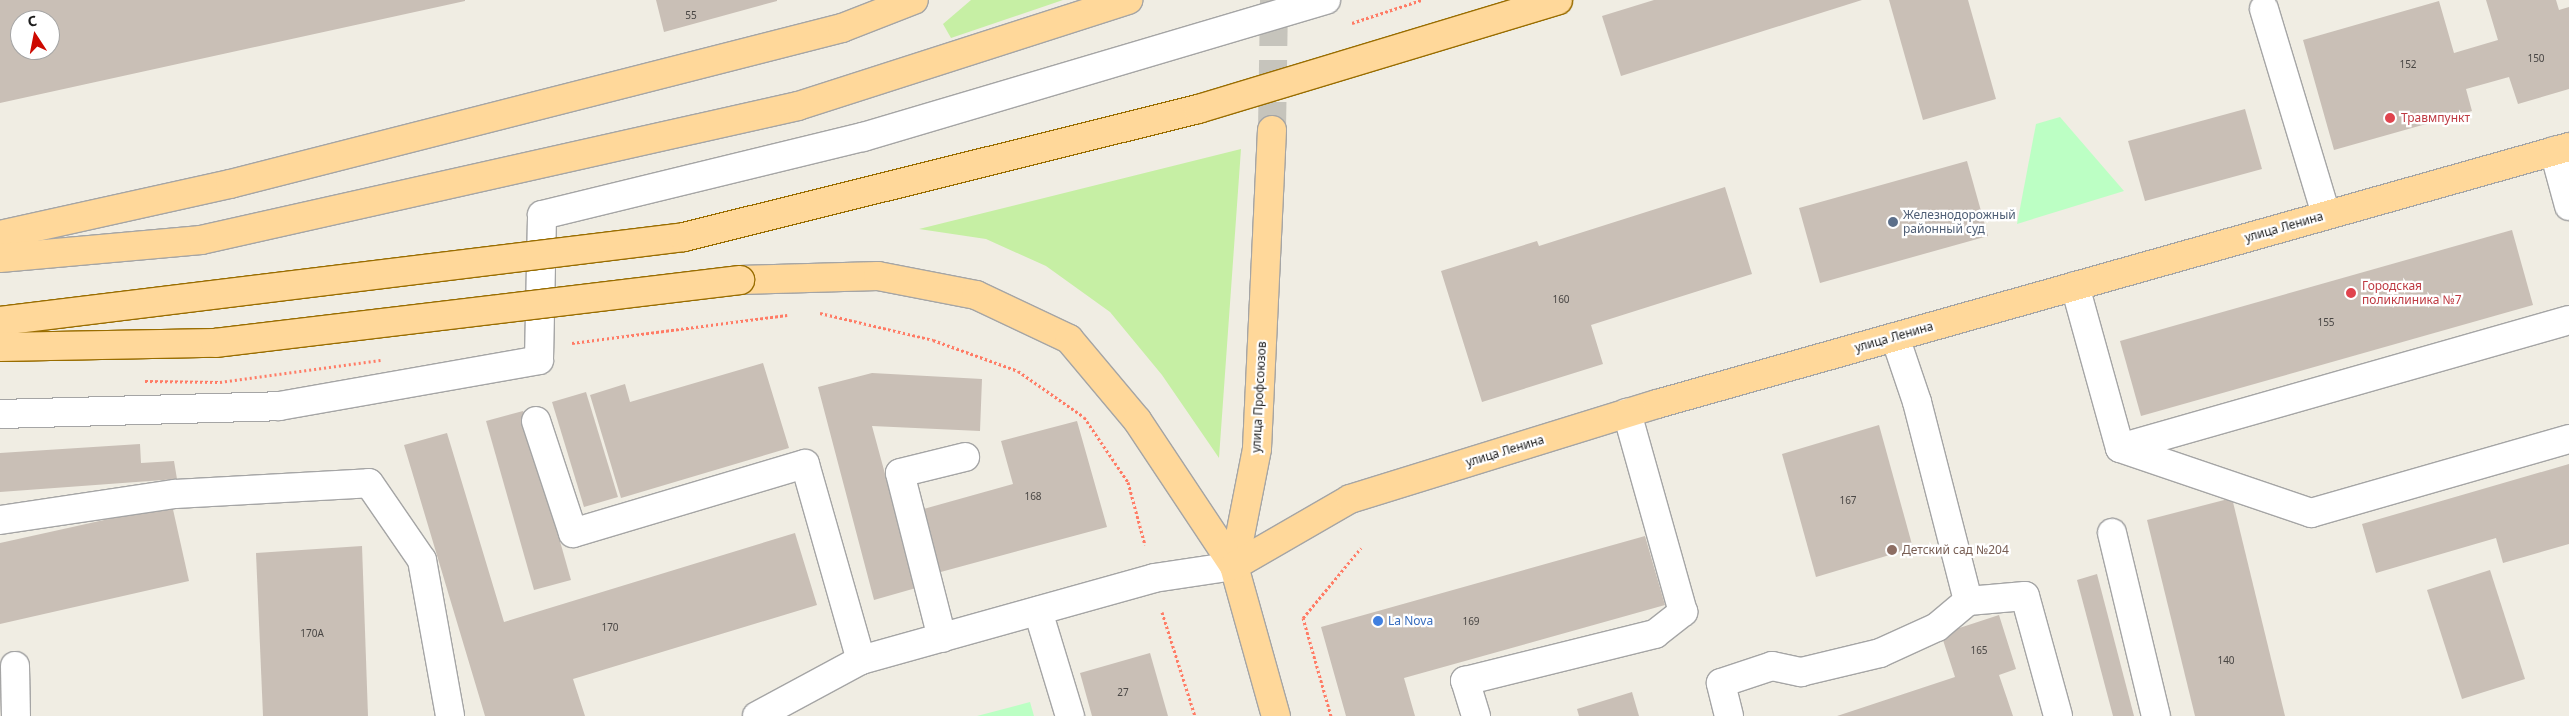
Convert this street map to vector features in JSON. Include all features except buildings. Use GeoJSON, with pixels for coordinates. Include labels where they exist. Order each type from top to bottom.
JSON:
{"type":"FeatureCollection","features":[{"type":"Feature","properties":{"kind":"main road"},"geometry":{"type":"LineString","coordinates":[[0,235],[230,184],[832,31],[914,0]]}},
{"type":"Feature","properties":{"kind":"main road"},"geometry":{"type":"LineString","coordinates":[[0,258],[202,240],[789,108],[1128,0]]}},
{"type":"Feature","properties":{"kind":"main road"},"geometry":{"type":"LineString","coordinates":[[0,321],[684,237],[1198,109],[1558,0]]}},
{"type":"Feature","properties":{"kind":"main road","name":"улица Профсоюзов"},"geometry":{"type":"LineString","coordinates":[[1272,130],[1257,449],[1234,566],[1276,716]]}},
{"type":"Feature","properties":{"kind":"main road","name":"улица Ленина"},"geometry":{"type":"LineString","coordinates":[[1234,566],[1350,499],[1627,413],[2561,149]]}},
{"type":"Feature","properties":{"kind":"main road"},"geometry":{"type":"LineString","coordinates":[[0,347],[215,342],[740,280],[878,276],[976,295],[1069,339],[1136,420],[1234,566]]}},
{"type":"Feature","properties":{"kind":"lane"},"geometry":{"type":"LineString","coordinates":[[0,414],[279,406],[539,360],[542,215],[863,137],[1326,0]]}},
{"type":"Feature","properties":{"kind":"lane"},"geometry":{"type":"LineString","coordinates":[[2264,8],[2326,215]]}},
{"type":"Feature","properties":{"kind":"lane"},"geometry":{"type":"LineString","coordinates":[[2561,149],[2569,206]]}},
{"type":"Feature","properties":{"kind":"lane"},"geometry":{"type":"LineString","coordinates":[[2075,286],[2120,448]]}},
{"type":"Feature","properties":{"kind":"lane"},"geometry":{"type":"LineString","coordinates":[[2120,448],[2569,320]]}},
{"type":"Feature","properties":{"kind":"lane"},"geometry":{"type":"LineString","coordinates":[[1895,337],[1917,402],[1968,601]]}},
{"type":"Feature","properties":{"kind":"lane"},"geometry":{"type":"LineString","coordinates":[[1476,716],[1465,682],[1655,634],[1683,612],[1627,413]]}},
{"type":"Feature","properties":{"kind":"lane"},"geometry":{"type":"LineString","coordinates":[[536,421],[574,533],[805,464],[861,660]]}},
{"type":"Feature","properties":{"kind":"lane"},"geometry":{"type":"LineString","coordinates":[[2120,448],[2311,512],[2569,439]]}},
{"type":"Feature","properties":{"kind":"lane"},"geometry":{"type":"LineString","coordinates":[[942,638],[900,473],[965,457]]}},
{"type":"Feature","properties":{"kind":"lane"},"geometry":{"type":"LineString","coordinates":[[0,520],[175,494],[370,483],[422,560],[450,716]]}},
{"type":"Feature","properties":{"kind":"lane"},"geometry":{"type":"LineString","coordinates":[[2112,533],[2156,716]]}},
{"type":"Feature","properties":{"kind":"lane"},"geometry":{"type":"LineString","coordinates":[[757,716],[861,660],[1154,578],[1234,566]]}},
{"type":"Feature","properties":{"kind":"lane"},"geometry":{"type":"LineString","coordinates":[[1730,716],[1721,683],[1772,666],[1801,672],[1880,653],[1937,627],[1968,601],[2025,596],[2058,716]]}},
{"type":"Feature","properties":{"kind":"lane"},"geometry":{"type":"LineString","coordinates":[[1038,611],[1070,716]]}},
{"type":"Feature","properties":{"kind":"lane"},"geometry":{"type":"LineString","coordinates":[[14,666],[16,716]]}},
{"type":"Feature","properties":{"kind":"path"},"geometry":{"type":"LineString","coordinates":[[1400,8],[1421,0]]}},
{"type":"Feature","properties":{"kind":"path"},"geometry":{"type":"LineString","coordinates":[[762,311],[789,312]]}},
{"type":"Feature","properties":{"kind":"path"},"geometry":{"type":"LineString","coordinates":[[816,312],[933,340],[1018,371],[1084,416],[1128,482],[1154,578]]}},
{"type":"Feature","properties":{"kind":"path"},"geometry":{"type":"LineString","coordinates":[[540,348],[796,314]]}},
{"type":"Feature","properties":{"kind":"path"},"geometry":{"type":"LineString","coordinates":[[1331,716],[1303,618],[1361,548]]}},
{"type":"Feature","properties":{"kind":"path"},"geometry":{"type":"LineString","coordinates":[[1166,628],[1195,716]]}},
{"type":"Feature","properties":{"kind":"green space"},"geometry":{"type":"Polygon","coordinates":[[[971,0],[1063,0],[951,38],[943,24],[971,0]]]}},
{"type":"Feature","properties":{"kind":"green space"},"geometry":{"type":"Polygon","coordinates":[[[2060,117],[2124,191],[2017,224],[2036,124],[2060,117]]]}},
{"type":"Feature","properties":{"kind":"green space"},"geometry":{"type":"Polygon","coordinates":[[[1241,149],[1219,458],[1162,375],[1110,312],[1046,266],[986,239],[919,229],[1241,149]]]}},
{"type":"Feature","properties":{"kind":"green space"},"geometry":{"type":"Polygon","coordinates":[[[1030,702],[1034,716],[977,716],[1030,702]]]}},
{"type":"Feature","properties":{"kind":"tunnel"},"geometry":{"type":"LineString","coordinates":[[1272,130],[1274,0]]}},
{"type":"Feature","properties":{"kind":"place","name":"Травмпункт"},"geometry":{"type":"Point","coordinates":[2390,118]}},
{"type":"Feature","properties":{"kind":"place","name":"Железнодорожный районный суд"},"geometry":{"type":"Point","coordinates":[1893,222]}},
{"type":"Feature","properties":{"kind":"place","name":"Городская поликлиника №7"},"geometry":{"type":"Point","coordinates":[2351,293]}},
{"type":"Feature","properties":{"kind":"place","name":"Детский сад №204"},"geometry":{"type":"Point","coordinates":[1892,550]}},
{"type":"Feature","properties":{"kind":"place","name":"La Nova"},"geometry":{"type":"Point","coordinates":[1378,621]}}]}
